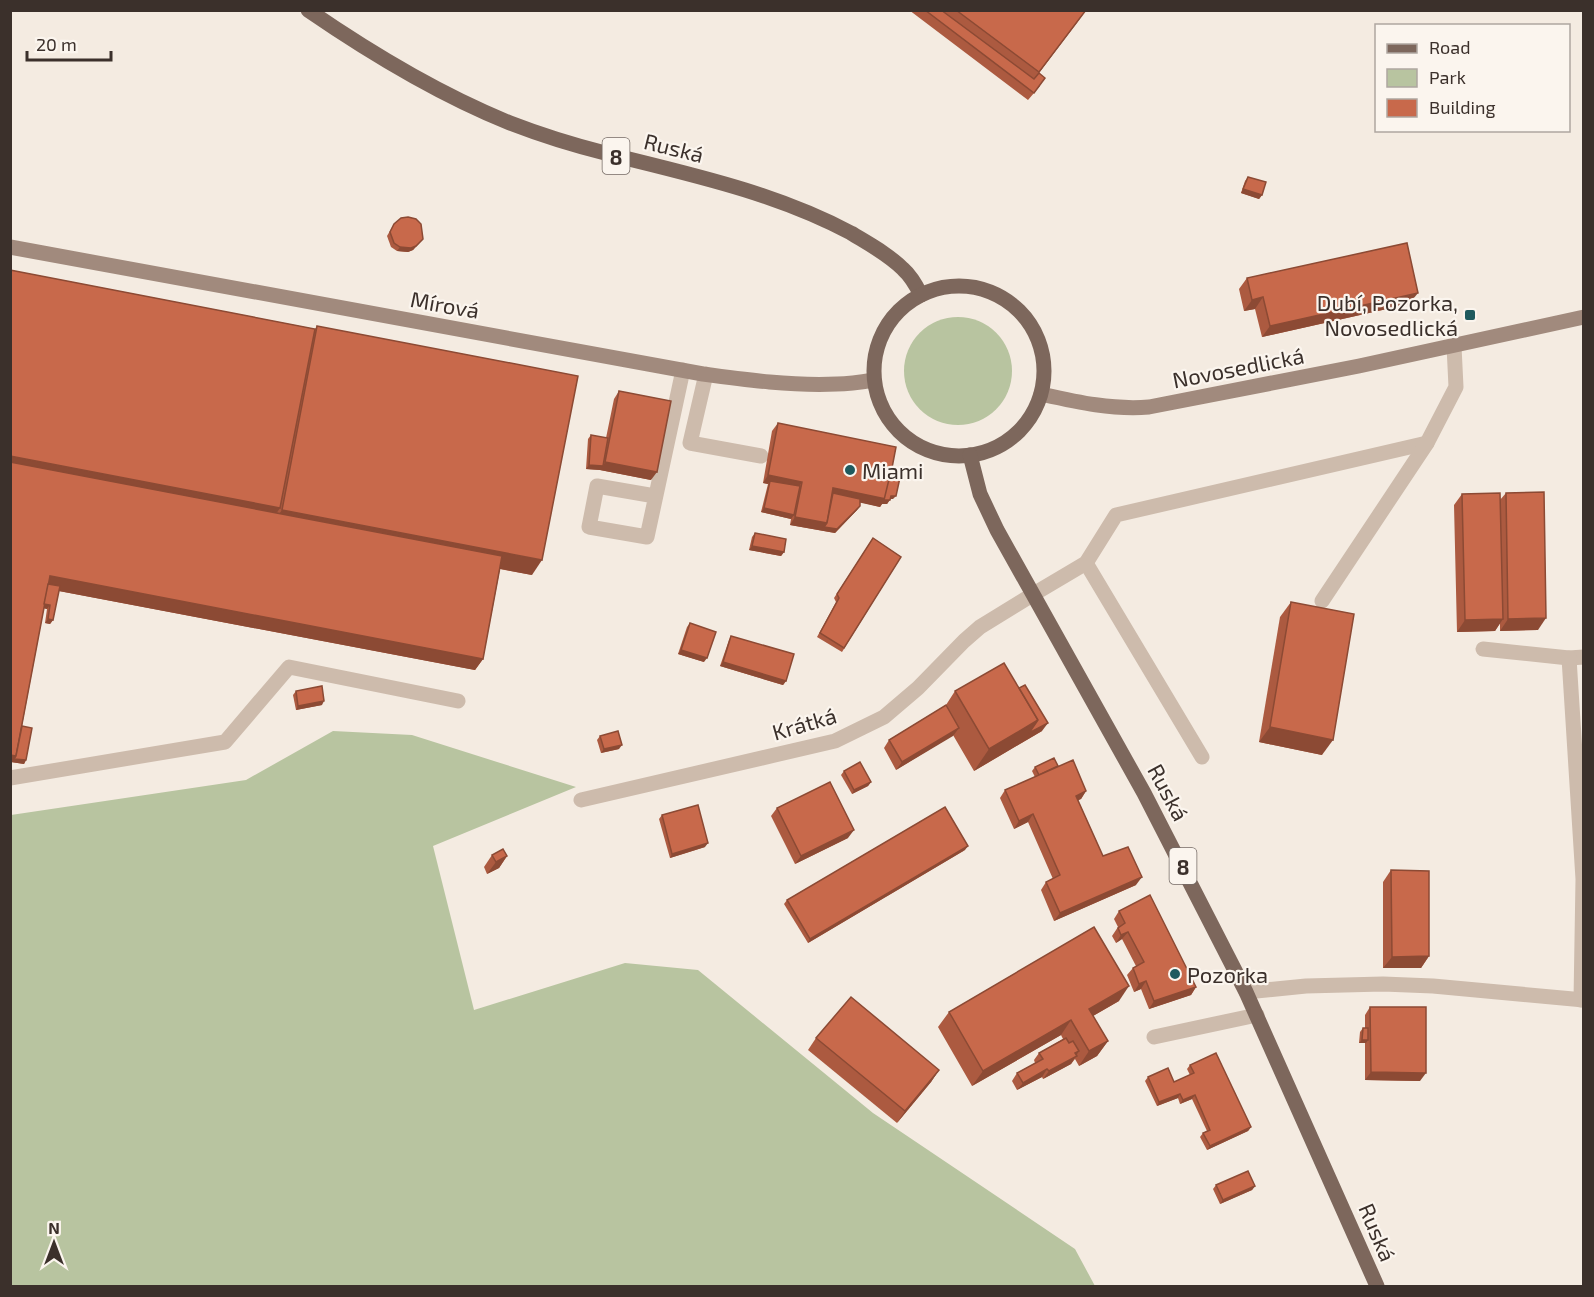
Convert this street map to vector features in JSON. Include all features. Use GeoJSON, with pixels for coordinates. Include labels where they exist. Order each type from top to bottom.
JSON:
{"type":"FeatureCollection","features":[{"type":"Feature","properties":{"kind":"main road","name":"Ruská"},"geometry":{"type":"LineString","coordinates":[[308,10],[402,70],[511,123],[582,146],[741,188],[830,222],[892,259],[905,270],[921,295]]}},
{"type":"Feature","properties":{"kind":"main road"},"geometry":{"type":"LineString","coordinates":[[948,287],[976,288],[1002,298],[1023,316],[1038,339],[1044,366],[1041,394],[1031,417],[1015,435],[994,449],[970,455],[945,455],[921,447],[900,433],[884,413],[877,398],[874,380],[874,362],[879,344],[887,326],[898,311],[921,295],[948,287]]}},
{"type":"Feature","properties":{"kind":"main road","name":"Ruská"},"geometry":{"type":"LineString","coordinates":[[970,455],[980,494],[997,530],[1144,793],[1246,992],[1377,1287]]}},
{"type":"Feature","properties":{"kind":"street","name":"Mírová"},"geometry":{"type":"LineString","coordinates":[[10,247],[706,374],[790,383],[837,384],[874,380]]}},
{"type":"Feature","properties":{"kind":"street","name":"Novosedlická"},"geometry":{"type":"LineString","coordinates":[[1041,394],[1104,407],[1149,407],[1326,373],[1584,317]]}},
{"type":"Feature","properties":{"kind":"street"},"geometry":{"type":"LineString","coordinates":[[1322,601],[1427,443],[1456,387],[1454,346]]}},
{"type":"Feature","properties":{"kind":"street"},"geometry":{"type":"LineString","coordinates":[[655,496],[597,486],[589,527],[647,537],[683,370]]}},
{"type":"Feature","properties":{"kind":"street"},"geometry":{"type":"LineString","coordinates":[[706,374],[690,443],[761,456]]}},
{"type":"Feature","properties":{"kind":"street"},"geometry":{"type":"LineString","coordinates":[[1202,757],[1086,563],[1116,515],[1427,443]]}},
{"type":"Feature","properties":{"kind":"street","name":"Krátká"},"geometry":{"type":"LineString","coordinates":[[581,800],[835,741],[884,717],[918,688],[980,627],[1086,563]]}},
{"type":"Feature","properties":{"kind":"street"},"geometry":{"type":"LineString","coordinates":[[1246,992],[1299,987],[1383,984],[1433,986],[1582,1000],[1583,879],[1576,658],[1483,649]]}},
{"type":"Feature","properties":{"kind":"street"},"geometry":{"type":"LineString","coordinates":[[10,778],[225,742],[289,667],[458,701]]}},
{"type":"Feature","properties":{"kind":"street"},"geometry":{"type":"LineString","coordinates":[[1154,1037],[1257,1015]]}},
{"type":"Feature","properties":{"kind":"green space"},"geometry":{"type":"Polygon","coordinates":[[[958,317],[979,321],[996,333],[1008,350],[1012,371],[1008,392],[996,409],[979,421],[958,425],[937,421],[920,409],[908,392],[904,371],[908,350],[920,333],[937,321],[958,317]]]}},
{"type":"Feature","properties":{"kind":"green space"},"geometry":{"type":"Polygon","coordinates":[[[333,731],[412,735],[576,787],[433,846],[474,1010],[625,963],[698,970],[873,1113],[1075,1249],[1095,1286],[11,1286],[11,815],[246,780],[333,731]]]}},
{"type":"Feature","properties":{"kind":"building"},"geometry":{"type":"Polygon","coordinates":[[[925,10],[941,10],[1034,79],[1039,73],[1045,78],[1034,93],[925,10]]]}},
{"type":"Feature","properties":{"kind":"building"},"geometry":{"type":"Polygon","coordinates":[[[956,10],[1086,10],[1039,72],[956,10]]]}},
{"type":"Feature","properties":{"kind":"building"},"geometry":{"type":"Polygon","coordinates":[[[1248,177],[1266,182],[1262,195],[1243,189],[1248,177]]]}},
{"type":"Feature","properties":{"kind":"building"},"geometry":{"type":"Polygon","coordinates":[[[401,218],[416,219],[421,224],[423,239],[411,248],[400,247],[394,243],[390,232],[401,218]]]}},
{"type":"Feature","properties":{"kind":"building"},"geometry":{"type":"Polygon","coordinates":[[[1407,243],[1418,293],[1270,326],[1263,297],[1252,300],[1247,278],[1407,243]]]}},
{"type":"Feature","properties":{"kind":"building"},"geometry":{"type":"Polygon","coordinates":[[[10,270],[315,329],[280,508],[10,456],[10,270]]]}},
{"type":"Feature","properties":{"kind":"building"},"geometry":{"type":"Polygon","coordinates":[[[317,326],[578,376],[542,560],[282,510],[317,326]]]}},
{"type":"Feature","properties":{"kind":"building"},"geometry":{"type":"Polygon","coordinates":[[[619,391],[671,401],[657,472],[605,462],[619,391]]]}},
{"type":"Feature","properties":{"kind":"building"},"geometry":{"type":"Polygon","coordinates":[[[778,423],[896,447],[886,499],[833,488],[827,523],[795,517],[802,482],[768,475],[778,423]]]}},
{"type":"Feature","properties":{"kind":"building"},"geometry":{"type":"Polygon","coordinates":[[[591,435],[608,438],[603,466],[589,465],[591,435]]]}},
{"type":"Feature","properties":{"kind":"building"},"geometry":{"type":"Polygon","coordinates":[[[10,462],[502,556],[483,659],[50,576],[16,756],[10,755],[10,462]]]}},
{"type":"Feature","properties":{"kind":"building"},"geometry":{"type":"Polygon","coordinates":[[[891,471],[901,473],[896,496],[891,496],[890,500],[884,500],[891,471]]]}},
{"type":"Feature","properties":{"kind":"building"},"geometry":{"type":"Polygon","coordinates":[[[770,481],[800,486],[794,515],[764,508],[770,481]]]}},
{"type":"Feature","properties":{"kind":"building"},"geometry":{"type":"Polygon","coordinates":[[[1544,492],[1546,618],[1508,619],[1506,493],[1544,492]]]}},
{"type":"Feature","properties":{"kind":"building"},"geometry":{"type":"Polygon","coordinates":[[[833,493],[860,499],[860,506],[837,529],[824,527],[827,523],[833,493]]]}},
{"type":"Feature","properties":{"kind":"building"},"geometry":{"type":"Polygon","coordinates":[[[1500,493],[1503,619],[1465,620],[1462,494],[1500,493]]]}},
{"type":"Feature","properties":{"kind":"building"},"geometry":{"type":"Polygon","coordinates":[[[755,533],[786,539],[784,552],[752,546],[755,533]]]}},
{"type":"Feature","properties":{"kind":"building"},"geometry":{"type":"Polygon","coordinates":[[[873,538],[901,557],[844,648],[820,633],[839,598],[837,594],[873,538]]]}},
{"type":"Feature","properties":{"kind":"building"},"geometry":{"type":"Polygon","coordinates":[[[48,584],[60,586],[53,620],[48,619],[50,605],[44,604],[48,584]]]}},
{"type":"Feature","properties":{"kind":"building"},"geometry":{"type":"Polygon","coordinates":[[[1291,602],[1354,614],[1333,740],[1270,727],[1291,602]]]}},
{"type":"Feature","properties":{"kind":"building"},"geometry":{"type":"Polygon","coordinates":[[[690,623],[716,632],[707,658],[681,650],[690,623]]]}},
{"type":"Feature","properties":{"kind":"building"},"geometry":{"type":"Polygon","coordinates":[[[731,636],[794,654],[786,681],[723,662],[731,636]]]}},
{"type":"Feature","properties":{"kind":"building"},"geometry":{"type":"Polygon","coordinates":[[[1004,663],[1038,720],[989,749],[955,691],[1004,663]]]}},
{"type":"Feature","properties":{"kind":"building"},"geometry":{"type":"Polygon","coordinates":[[[1025,685],[1048,723],[1029,733],[1038,720],[1019,688],[1025,685]]]}},
{"type":"Feature","properties":{"kind":"building"},"geometry":{"type":"Polygon","coordinates":[[[322,686],[324,701],[298,706],[296,691],[322,686]]]}},
{"type":"Feature","properties":{"kind":"building"},"geometry":{"type":"Polygon","coordinates":[[[946,705],[959,728],[902,762],[889,740],[946,705]]]}},
{"type":"Feature","properties":{"kind":"building"},"geometry":{"type":"Polygon","coordinates":[[[22,726],[32,728],[26,760],[14,759],[22,726]]]}},
{"type":"Feature","properties":{"kind":"building"},"geometry":{"type":"Polygon","coordinates":[[[618,731],[622,745],[604,749],[600,736],[618,731]]]}},
{"type":"Feature","properties":{"kind":"building"},"geometry":{"type":"Polygon","coordinates":[[[1054,758],[1058,766],[1039,775],[1035,767],[1054,758]]]}},
{"type":"Feature","properties":{"kind":"building"},"geometry":{"type":"Polygon","coordinates":[[[1073,760],[1086,791],[1076,796],[1103,856],[1128,847],[1142,877],[1060,913],[1046,882],[1060,875],[1033,814],[1019,821],[1005,790],[1073,760]]]}},
{"type":"Feature","properties":{"kind":"building"},"geometry":{"type":"Polygon","coordinates":[[[860,762],[871,782],[854,790],[844,771],[860,762]]]}},
{"type":"Feature","properties":{"kind":"building"},"geometry":{"type":"Polygon","coordinates":[[[830,782],[854,830],[801,856],[777,808],[830,782]]]}},
{"type":"Feature","properties":{"kind":"building"},"geometry":{"type":"Polygon","coordinates":[[[698,805],[708,843],[672,854],[662,815],[698,805]]]}},
{"type":"Feature","properties":{"kind":"building"},"geometry":{"type":"Polygon","coordinates":[[[945,807],[968,846],[810,939],[787,900],[945,807]]]}},
{"type":"Feature","properties":{"kind":"building"},"geometry":{"type":"Polygon","coordinates":[[[503,849],[507,856],[496,862],[492,855],[503,849]]]}},
{"type":"Feature","properties":{"kind":"building"},"geometry":{"type":"Polygon","coordinates":[[[1391,870],[1429,871],[1429,956],[1392,957],[1391,870]]]}},
{"type":"Feature","properties":{"kind":"building"},"geometry":{"type":"Polygon","coordinates":[[[1150,895],[1196,987],[1154,1001],[1146,981],[1139,984],[1133,968],[1144,962],[1128,932],[1121,935],[1118,928],[1125,923],[1119,911],[1150,895]]]}},
{"type":"Feature","properties":{"kind":"building"},"geometry":{"type":"Polygon","coordinates":[[[1094,927],[1129,986],[1089,1009],[1108,1041],[1089,1051],[1071,1020],[983,1071],[949,1012],[1094,927]]]}},
{"type":"Feature","properties":{"kind":"building"},"geometry":{"type":"Polygon","coordinates":[[[851,997],[939,1070],[905,1111],[816,1038],[851,997]]]}},
{"type":"Feature","properties":{"kind":"building"},"geometry":{"type":"Polygon","coordinates":[[[1370,1007],[1426,1007],[1426,1073],[1371,1072],[1370,1007]]]}},
{"type":"Feature","properties":{"kind":"building"},"geometry":{"type":"Polygon","coordinates":[[[1363,1028],[1368,1028],[1368,1040],[1362,1040],[1363,1028]]]}},
{"type":"Feature","properties":{"kind":"building"},"geometry":{"type":"Polygon","coordinates":[[[1066,1038],[1069,1043],[1073,1041],[1079,1051],[1075,1053],[1077,1056],[1023,1083],[1017,1073],[1043,1059],[1039,1053],[1066,1038]]]}},
{"type":"Feature","properties":{"kind":"building"},"geometry":{"type":"Polygon","coordinates":[[[1216,1053],[1251,1127],[1210,1146],[1203,1133],[1210,1130],[1195,1095],[1183,1100],[1180,1094],[1159,1102],[1148,1077],[1168,1068],[1174,1082],[1194,1073],[1190,1065],[1216,1053]]]}},
{"type":"Feature","properties":{"kind":"building"},"geometry":{"type":"Polygon","coordinates":[[[1248,1171],[1255,1186],[1223,1200],[1216,1185],[1248,1171]]]}},
{"type":"Feature","properties":{"kind":"place","name":"Dubí, Pozorka, Novosedlická"},"geometry":{"type":"Point","coordinates":[1470,315]}},
{"type":"Feature","properties":{"kind":"place","name":"Miami"},"geometry":{"type":"Point","coordinates":[850,470]}},
{"type":"Feature","properties":{"kind":"place","name":"Pozorka"},"geometry":{"type":"Point","coordinates":[1175,974]}}]}
